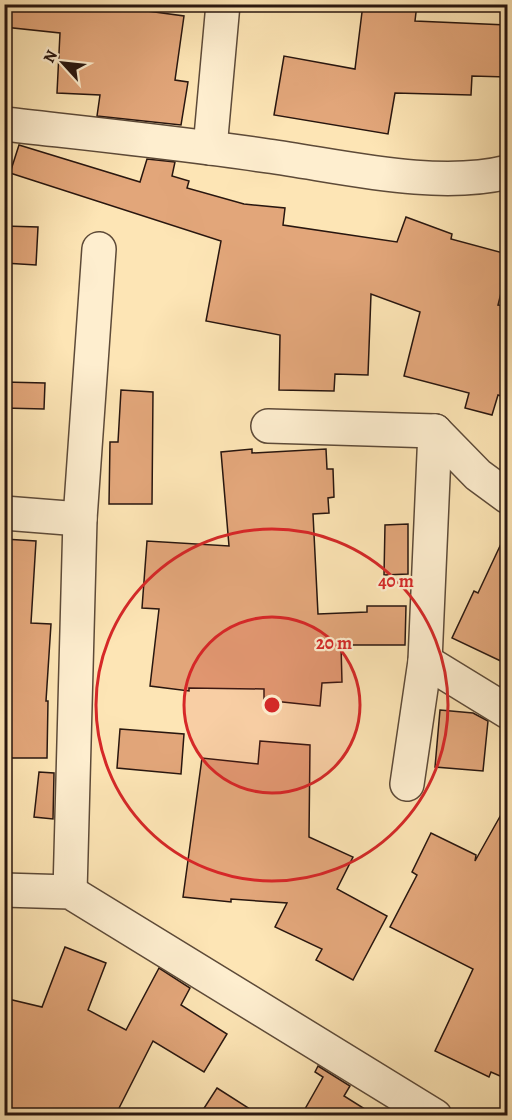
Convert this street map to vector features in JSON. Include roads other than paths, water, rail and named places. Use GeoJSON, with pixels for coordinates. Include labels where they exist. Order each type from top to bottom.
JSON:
{"type":"FeatureCollection","features":[{"type":"Feature","properties":{"kind":"street"},"geometry":{"type":"LineString","coordinates":[[210,148],[223,4]]}},
{"type":"Feature","properties":{"kind":"street"},"geometry":{"type":"LineString","coordinates":[[4,124],[210,148],[441,180],[487,178],[507,172]]}},
{"type":"Feature","properties":{"kind":"street"},"geometry":{"type":"LineString","coordinates":[[70,892],[80,519],[99,249]]}},
{"type":"Feature","properties":{"kind":"street"},"geometry":{"type":"LineString","coordinates":[[268,426],[435,431],[478,474],[507,497]]}},
{"type":"Feature","properties":{"kind":"street"},"geometry":{"type":"LineString","coordinates":[[407,784],[425,661],[435,431]]}},
{"type":"Feature","properties":{"kind":"street"},"geometry":{"type":"LineString","coordinates":[[4,513],[80,519]]}},
{"type":"Feature","properties":{"kind":"street"},"geometry":{"type":"LineString","coordinates":[[425,661],[507,712]]}},
{"type":"Feature","properties":{"kind":"street"},"geometry":{"type":"LineString","coordinates":[[4,890],[70,892],[420,1112]]}}]}
